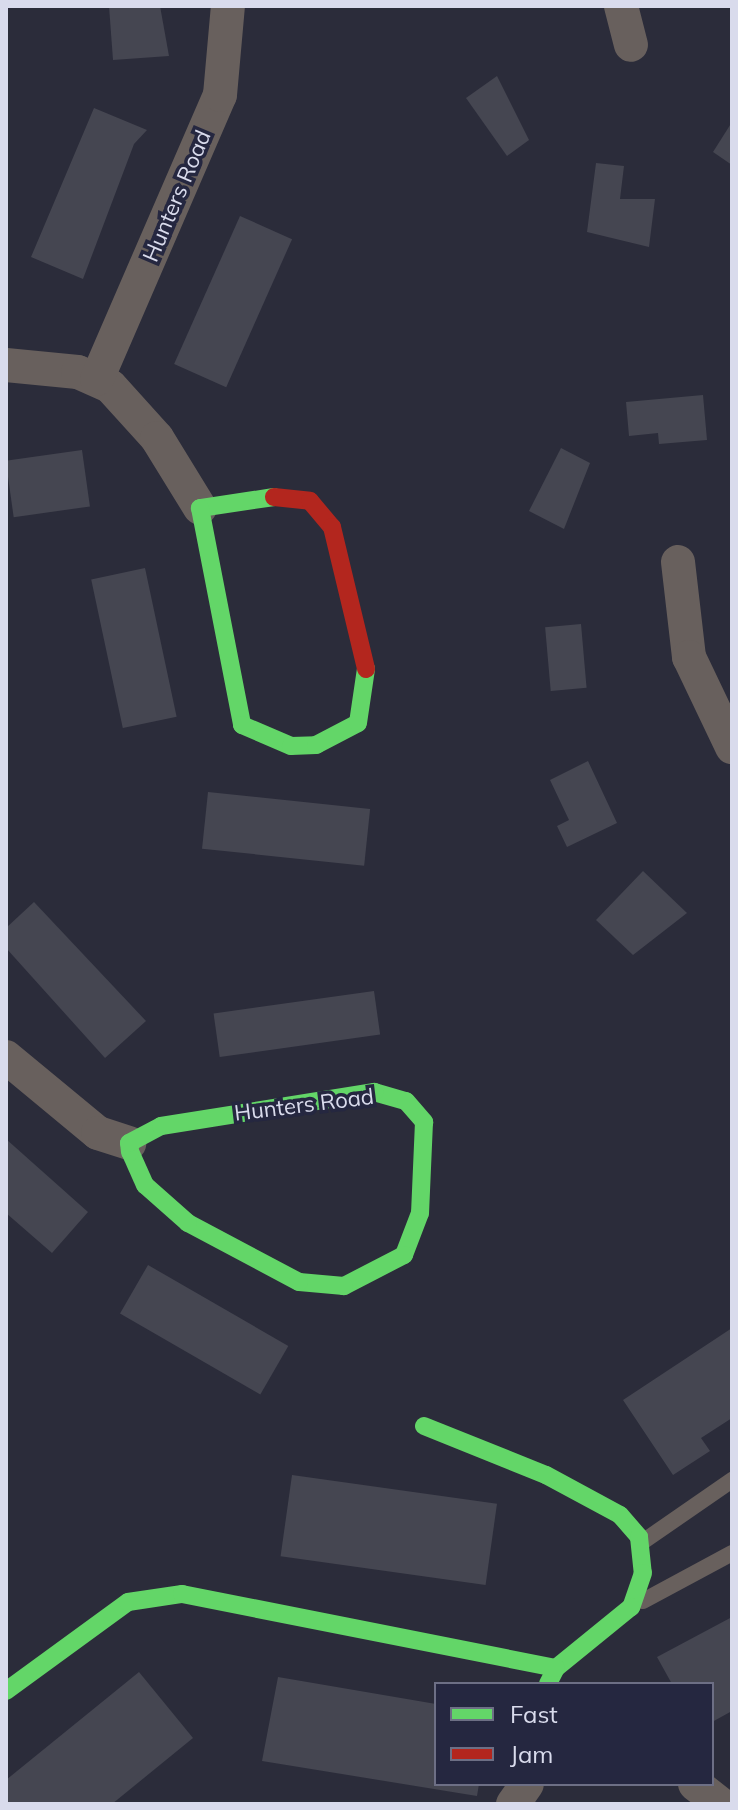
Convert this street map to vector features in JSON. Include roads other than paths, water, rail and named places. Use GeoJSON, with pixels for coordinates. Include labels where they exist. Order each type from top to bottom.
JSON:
{"type":"FeatureCollection","features":[{"type":"Feature","properties":{"kind":"street","name":"Hunters Road"},"geometry":{"type":"LineString","coordinates":[[97,379],[220,95],[228,6]]}},
{"type":"Feature","properties":{"kind":"street"},"geometry":{"type":"LineString","coordinates":[[621,6],[631,45]]}},
{"type":"Feature","properties":{"kind":"street"},"geometry":{"type":"LineString","coordinates":[[6,365],[97,379],[157,438],[200,508],[242,725],[291,746],[340,735],[358,723],[368,676],[332,527],[310,501],[295,497],[200,508]]}},
{"type":"Feature","properties":{"kind":"street"},"geometry":{"type":"LineString","coordinates":[[678,562],[689,657],[732,747]]}},
{"type":"Feature","properties":{"kind":"street"},"geometry":{"type":"LineString","coordinates":[[6,1057],[98,1133],[129,1143]]}},
{"type":"Feature","properties":{"kind":"street","name":"Hunters Road"},"geometry":{"type":"LineString","coordinates":[[392,1095],[424,1122],[428,1159],[414,1240],[387,1269],[365,1280],[326,1288],[299,1282],[188,1223],[145,1185],[129,1143],[161,1126],[301,1101],[392,1095]]}},
{"type":"Feature","properties":{"kind":"street"},"geometry":{"type":"LineString","coordinates":[[6,1691],[128,1602],[182,1594],[552,1676],[631,1607],[643,1573],[640,1544],[620,1515],[486,1445],[424,1426]]}},
{"type":"Feature","properties":{"kind":"street"},"geometry":{"type":"LineString","coordinates":[[513,1804],[526,1786]]}},
{"type":"Feature","properties":{"kind":"street"},"geometry":{"type":"LineString","coordinates":[[698,1786],[721,1804]]}},
{"type":"Feature","properties":{"kind":"lane"},"geometry":{"type":"LineString","coordinates":[[640,1544],[732,1480]]}},
{"type":"Feature","properties":{"kind":"lane"},"geometry":{"type":"LineString","coordinates":[[631,1607],[732,1553]]}}]}
